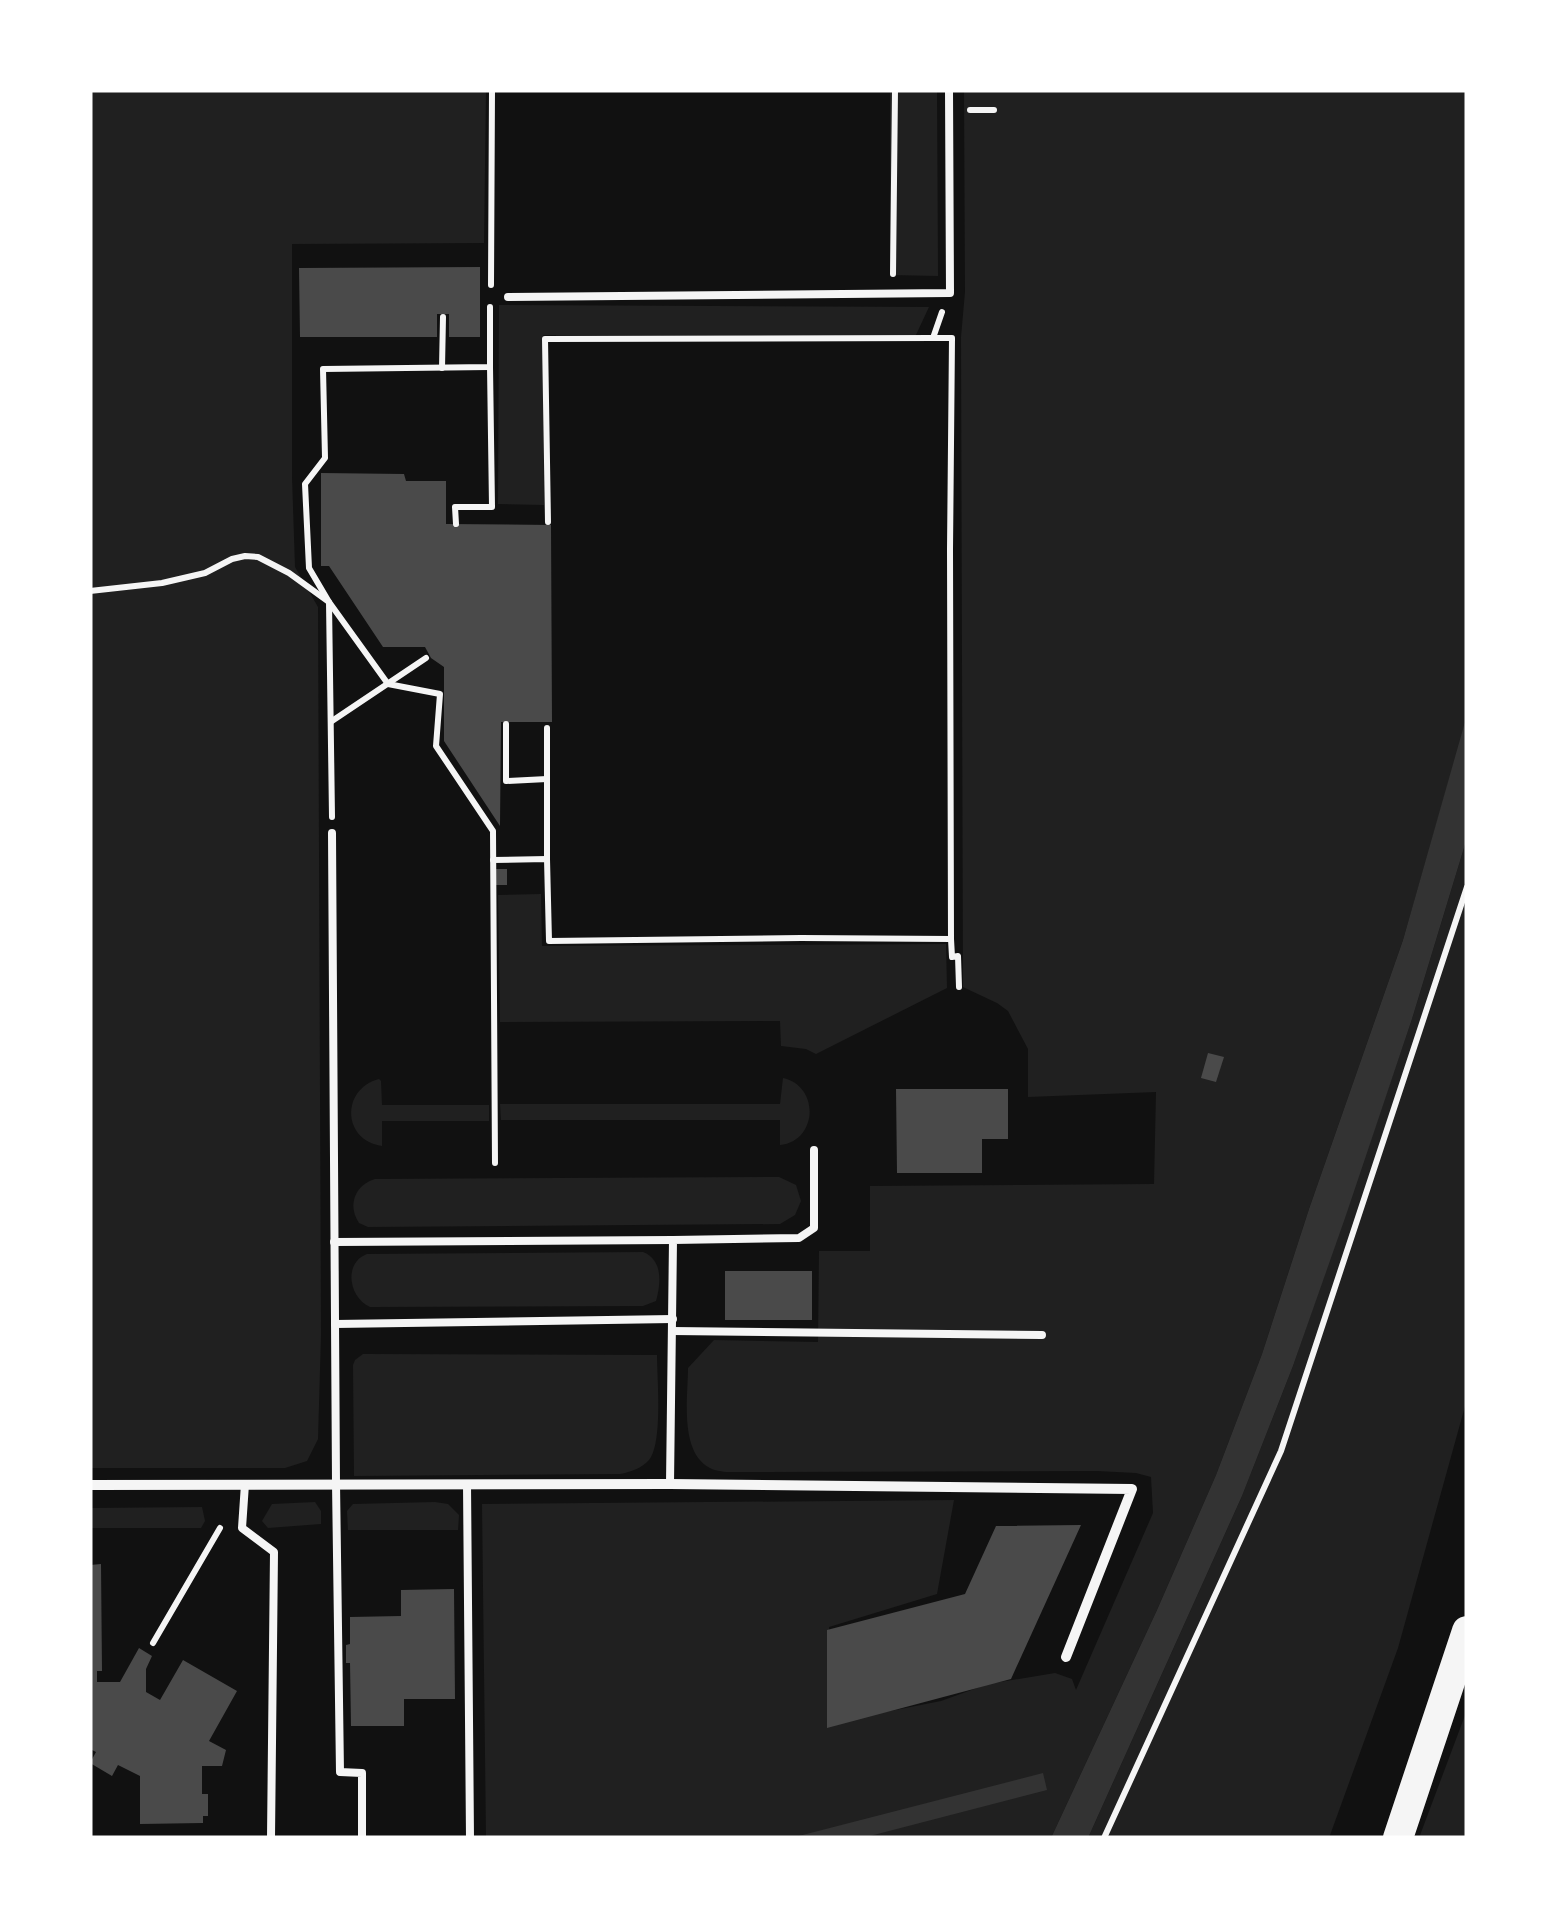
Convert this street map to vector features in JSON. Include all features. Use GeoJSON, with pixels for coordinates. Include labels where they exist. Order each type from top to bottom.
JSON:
{"type":"FeatureCollection","features":[{"type":"Feature","properties":{"kind":"highway"},"geometry":{"type":"LineString","coordinates":[[1398,1838],[1467,1631]]}},
{"type":"Feature","properties":{"kind":"street"},"geometry":{"type":"LineString","coordinates":[[90,1486],[336,1483],[1132,1489],[1066,1657]]}},
{"type":"Feature","properties":{"kind":"lane"},"geometry":{"type":"LineString","coordinates":[[508,297],[950,292],[949,90]]}},
{"type":"Feature","properties":{"kind":"lane"},"geometry":{"type":"LineString","coordinates":[[332,833],[340,1772],[362,1773],[362,1838]]}},
{"type":"Feature","properties":{"kind":"lane"},"geometry":{"type":"LineString","coordinates":[[334,1242],[799,1238],[814,1228],[814,1150]]}},
{"type":"Feature","properties":{"kind":"lane"},"geometry":{"type":"LineString","coordinates":[[670,1484],[673,1240]]}},
{"type":"Feature","properties":{"kind":"lane"},"geometry":{"type":"LineString","coordinates":[[335,1324],[673,1320]]}},
{"type":"Feature","properties":{"kind":"lane"},"geometry":{"type":"LineString","coordinates":[[672,1332],[1042,1335]]}},
{"type":"Feature","properties":{"kind":"lane"},"geometry":{"type":"LineString","coordinates":[[245,1484],[242,1528],[274,1552],[271,1838]]}},
{"type":"Feature","properties":{"kind":"lane"},"geometry":{"type":"LineString","coordinates":[[467,1484],[470,1838]]}},
{"type":"Feature","properties":{"kind":"path"},"geometry":{"type":"LineString","coordinates":[[456,524],[456,507],[492,507],[492,90]]}},
{"type":"Feature","properties":{"kind":"path"},"geometry":{"type":"LineString","coordinates":[[893,293],[894,90]]}},
{"type":"Feature","properties":{"kind":"path"},"geometry":{"type":"LineString","coordinates":[[932,338],[950,292]]}},
{"type":"Feature","properties":{"kind":"path"},"geometry":{"type":"LineString","coordinates":[[442,368],[443,316]]}},
{"type":"Feature","properties":{"kind":"path"},"geometry":{"type":"LineString","coordinates":[[548,522],[545,339],[952,338],[952,957],[958,956],[959,987]]}},
{"type":"Feature","properties":{"kind":"path"},"geometry":{"type":"LineString","coordinates":[[490,367],[323,369],[325,458],[305,484],[308,568],[388,684],[440,694],[436,746],[493,830],[496,1162]]}},
{"type":"Feature","properties":{"kind":"path"},"geometry":{"type":"LineString","coordinates":[[90,591],[188,578],[245,556],[258,557],[275,566],[329,602]]}},
{"type":"Feature","properties":{"kind":"path"},"geometry":{"type":"LineString","coordinates":[[329,602],[332,833]]}},
{"type":"Feature","properties":{"kind":"path"},"geometry":{"type":"LineString","coordinates":[[331,721],[426,658]]}},
{"type":"Feature","properties":{"kind":"path"},"geometry":{"type":"LineString","coordinates":[[506,724],[506,780],[547,779]]}},
{"type":"Feature","properties":{"kind":"path"},"geometry":{"type":"LineString","coordinates":[[547,728],[549,941],[952,939]]}},
{"type":"Feature","properties":{"kind":"path"},"geometry":{"type":"LineString","coordinates":[[493,860],[547,859]]}},
{"type":"Feature","properties":{"kind":"path"},"geometry":{"type":"LineString","coordinates":[[1104,1838],[1280,1451],[1467,887]]}},
{"type":"Feature","properties":{"kind":"path"},"geometry":{"type":"LineString","coordinates":[[153,1644],[245,1484]]}},
{"type":"Feature","properties":{"kind":"shaded area"},"geometry":{"type":"Polygon","coordinates":[[[90,90],[486,90],[484,243],[292,244],[295,567],[318,607],[321,1335],[318,1439],[307,1461],[285,1468],[90,1468],[90,90]]]}},
{"type":"Feature","properties":{"kind":"shaded area"},"geometry":{"type":"Polygon","coordinates":[[[890,90],[937,90],[938,276],[890,275],[890,90]]]}},
{"type":"Feature","properties":{"kind":"shaded area"},"geometry":{"type":"Polygon","coordinates":[[[964,90],[1467,90],[1465,725],[1403,940],[1262,1354],[1216,1475],[1051,1838],[486,1838],[482,1504],[954,1500],[937,1594],[829,1627],[829,1723],[941,1701],[988,1684],[1055,1673],[1072,1679],[1076,1690],[1153,1513],[1151,1477],[1136,1473],[718,1471],[700,1460],[693,1450],[687,1423],[688,1368],[714,1340],[818,1342],[819,1251],[870,1251],[870,1186],[1154,1184],[1156,1092],[1028,1097],[1028,1049],[1008,1011],[963,987],[964,90]]]}},
{"type":"Feature","properties":{"kind":"shaded area"},"geometry":{"type":"Polygon","coordinates":[[[499,305],[929,307],[915,337],[543,335],[544,505],[498,504],[499,305]]]}},
{"type":"Feature","properties":{"kind":"shaded area"},"geometry":{"type":"Polygon","coordinates":[[[1467,715],[1467,838],[1412,1019],[1293,1366],[1242,1496],[1088,1838],[1051,1838],[1216,1475],[1262,1354],[1403,940],[1467,715]]]}},
{"type":"Feature","properties":{"kind":"shaded area"},"geometry":{"type":"Polygon","coordinates":[[[1467,838],[1467,1399],[1398,1648],[1329,1838],[1088,1838],[1242,1496],[1293,1366],[1412,1019],[1467,838]]]}},
{"type":"Feature","properties":{"kind":"shaded area"},"geometry":{"type":"Polygon","coordinates":[[[541,894],[542,946],[946,944],[947,988],[816,1054],[781,1046],[780,1021],[500,1022],[498,895],[541,894]]]}},
{"type":"Feature","properties":{"kind":"shaded area"},"geometry":{"type":"Polygon","coordinates":[[[783,1078],[803,1091],[810,1113],[802,1134],[780,1145],[780,1120],[501,1120],[500,1104],[780,1104],[783,1078]]]}},
{"type":"Feature","properties":{"kind":"shaded area"},"geometry":{"type":"Polygon","coordinates":[[[379,1079],[382,1105],[489,1105],[489,1121],[382,1121],[382,1146],[369,1142],[353,1125],[351,1114],[358,1093],[379,1079]]]}},
{"type":"Feature","properties":{"kind":"shaded area"},"geometry":{"type":"Polygon","coordinates":[[[779,1177],[796,1185],[801,1201],[795,1215],[780,1224],[368,1227],[359,1223],[354,1209],[358,1191],[375,1179],[779,1177]]]}},
{"type":"Feature","properties":{"kind":"shaded area"},"geometry":{"type":"Polygon","coordinates":[[[643,1252],[654,1260],[659,1280],[656,1301],[643,1306],[370,1307],[353,1289],[354,1265],[367,1254],[643,1252]]]}},
{"type":"Feature","properties":{"kind":"shaded area"},"geometry":{"type":"Polygon","coordinates":[[[363,1354],[657,1355],[658,1426],[653,1452],[643,1465],[620,1474],[354,1476],[353,1365],[363,1354]]]}},
{"type":"Feature","properties":{"kind":"shaded area"},"geometry":{"type":"Polygon","coordinates":[[[315,1502],[321,1511],[321,1524],[268,1528],[262,1521],[272,1504],[315,1502]]]}},
{"type":"Feature","properties":{"kind":"shaded area"},"geometry":{"type":"Polygon","coordinates":[[[353,1504],[448,1504],[459,1515],[458,1530],[348,1530],[347,1511],[353,1504]]]}},
{"type":"Feature","properties":{"kind":"shaded area"},"geometry":{"type":"Polygon","coordinates":[[[202,1507],[205,1521],[201,1528],[90,1528],[90,1508],[202,1507]]]}},
{"type":"Feature","properties":{"kind":"shaded area"},"geometry":{"type":"Polygon","coordinates":[[[1467,1710],[1464,1838],[1419,1838],[1467,1710]]]}},
{"type":"Feature","properties":{"kind":"shaded area"},"geometry":{"type":"Polygon","coordinates":[[[1043,1773],[1047,1790],[862,1838],[791,1838],[1043,1773]]]}},
{"type":"Feature","properties":{"kind":"building"},"geometry":{"type":"Polygon","coordinates":[[[480,267],[480,337],[449,337],[449,314],[437,314],[437,337],[300,337],[299,268],[480,267]]]}},
{"type":"Feature","properties":{"kind":"building"},"geometry":{"type":"Polygon","coordinates":[[[321,473],[404,474],[406,481],[446,481],[446,524],[551,525],[552,722],[501,722],[500,826],[444,741],[444,667],[431,658],[425,647],[383,647],[329,566],[321,566],[321,473]]]}},
{"type":"Feature","properties":{"kind":"building"},"geometry":{"type":"Polygon","coordinates":[[[495,869],[507,869],[507,885],[494,885],[495,869]]]}},
{"type":"Feature","properties":{"kind":"building"},"geometry":{"type":"Polygon","coordinates":[[[1208,1053],[1224,1057],[1216,1082],[1201,1078],[1208,1053]]]}},
{"type":"Feature","properties":{"kind":"building"},"geometry":{"type":"Polygon","coordinates":[[[896,1089],[1008,1089],[1008,1139],[982,1139],[982,1173],[897,1173],[896,1089]]]}},
{"type":"Feature","properties":{"kind":"building"},"geometry":{"type":"Polygon","coordinates":[[[725,1271],[812,1271],[812,1320],[725,1320],[725,1271]]]}},
{"type":"Feature","properties":{"kind":"building"},"geometry":{"type":"Polygon","coordinates":[[[1081,1525],[1011,1679],[827,1728],[827,1630],[965,1594],[996,1526],[1081,1525]]]}},
{"type":"Feature","properties":{"kind":"building"},"geometry":{"type":"Polygon","coordinates":[[[101,1564],[102,1671],[97,1671],[97,1682],[120,1682],[139,1648],[152,1656],[146,1669],[146,1692],[160,1700],[183,1660],[237,1691],[209,1741],[226,1750],[222,1766],[202,1766],[202,1794],[208,1794],[208,1816],[203,1816],[203,1823],[140,1824],[140,1776],[118,1765],[112,1776],[90,1763],[96,1752],[90,1749],[90,1565],[101,1564]]]}},
{"type":"Feature","properties":{"kind":"building"},"geometry":{"type":"Polygon","coordinates":[[[454,1589],[455,1699],[404,1699],[404,1726],[351,1726],[350,1663],[346,1663],[350,1617],[401,1616],[401,1590],[454,1589]]]}}]}
